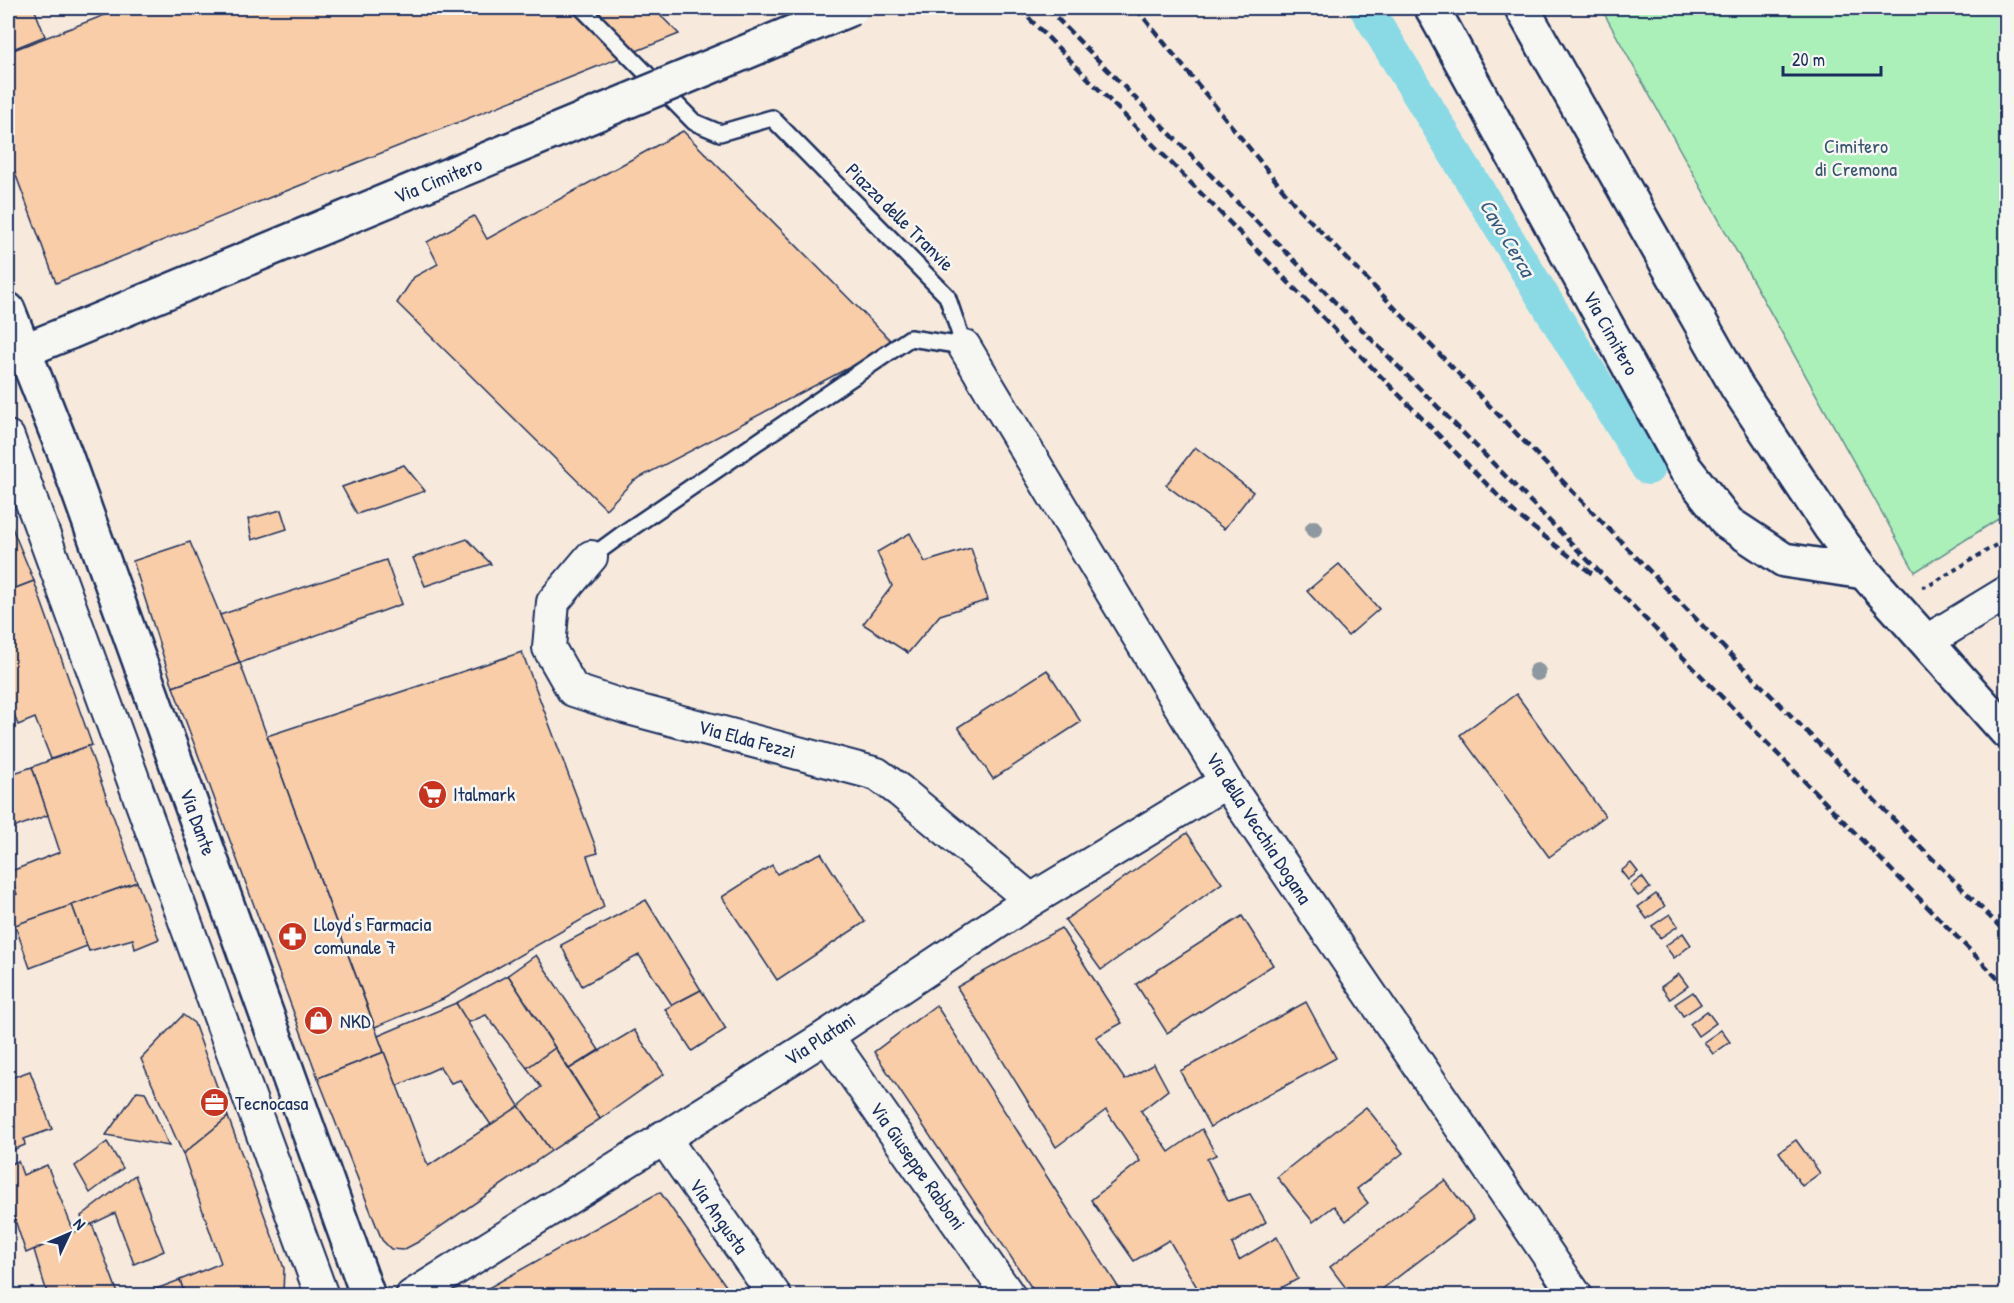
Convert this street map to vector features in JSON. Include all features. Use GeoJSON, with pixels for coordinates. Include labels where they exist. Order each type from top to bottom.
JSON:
{"type":"FeatureCollection","features":[{"type":"Feature","properties":{"kind":"street","name":"Via Cimitero"},"geometry":{"type":"LineString","coordinates":[[15,355],[852,8]]}},
{"type":"Feature","properties":{"kind":"street","name":"Via Cimitero"},"geometry":{"type":"LineString","coordinates":[[1432,8],[1685,468],[1728,523],[1784,560],[1864,572]]}},
{"type":"Feature","properties":{"kind":"street"},"geometry":{"type":"LineString","coordinates":[[1522,8],[1737,387],[1830,527],[1864,572],[2007,731]]}},
{"type":"Feature","properties":{"kind":"street","name":"Via Dante"},"geometry":{"type":"LineString","coordinates":[[8,310],[15,355],[65,454],[368,1296]]}},
{"type":"Feature","properties":{"kind":"street","name":"Via della Vecchia Dogana"},"geometry":{"type":"LineString","coordinates":[[963,346],[1227,782],[1576,1296]]}},
{"type":"Feature","properties":{"kind":"street"},"geometry":{"type":"LineString","coordinates":[[8,437],[322,1296]]}},
{"type":"Feature","properties":{"kind":"street","name":"Via Elda Fezzi"},"geometry":{"type":"LineString","coordinates":[[591,557],[553,602],[549,648],[573,690],[625,707],[877,774],[1031,900]]}},
{"type":"Feature","properties":{"kind":"street"},"geometry":{"type":"LineString","coordinates":[[1927,641],[2007,593]]}},
{"type":"Feature","properties":{"kind":"street","name":"Via Platani"},"geometry":{"type":"LineString","coordinates":[[412,1296],[827,1036],[1031,900],[1227,782]]}},
{"type":"Feature","properties":{"kind":"street","name":"Via Giuseppe Rabboni"},"geometry":{"type":"LineString","coordinates":[[827,1036],[1009,1296]]}},
{"type":"Feature","properties":{"kind":"street","name":"Via Angusta"},"geometry":{"type":"LineString","coordinates":[[663,1137],[775,1296]]}},
{"type":"Feature","properties":{"kind":"lane","name":"Piazza delle Tranvie"},"geometry":{"type":"LineString","coordinates":[[582,8],[694,122],[720,133],[772,118],[947,296],[963,346]]}},
{"type":"Feature","properties":{"kind":"lane"},"geometry":{"type":"LineString","coordinates":[[591,557],[910,338],[963,346]]}},
{"type":"Feature","properties":{"kind":"path"},"geometry":{"type":"LineString","coordinates":[[1913,588],[1928,586],[2007,539]]}},
{"type":"Feature","properties":{"kind":"green space","name":"Cimitero di Cremona"},"geometry":{"type":"Polygon","coordinates":[[[1601,8],[2006,8],[2006,514],[1915,572],[1601,8]]]}},
{"type":"Feature","properties":{"kind":"building"},"geometry":{"type":"Polygon","coordinates":[[[8,8],[34,8],[45,36],[8,51],[8,8]]]}},
{"type":"Feature","properties":{"kind":"building"},"geometry":{"type":"Polygon","coordinates":[[[123,8],[653,8],[679,34],[56,283],[8,154],[8,52],[123,8]]]}},
{"type":"Feature","properties":{"kind":"building"},"geometry":{"type":"Polygon","coordinates":[[[683,131],[894,344],[633,481],[606,509],[397,303],[414,277],[438,264],[427,242],[474,216],[487,239],[683,131]]]}},
{"type":"Feature","properties":{"kind":"building"},"geometry":{"type":"Polygon","coordinates":[[[1195,447],[1253,492],[1224,529],[1166,485],[1195,447]]]}},
{"type":"Feature","properties":{"kind":"building"},"geometry":{"type":"Polygon","coordinates":[[[404,465],[425,491],[357,514],[342,487],[404,465]]]}},
{"type":"Feature","properties":{"kind":"building"},"geometry":{"type":"Polygon","coordinates":[[[281,510],[287,529],[252,540],[248,519],[281,510]]]}},
{"type":"Feature","properties":{"kind":"building"},"geometry":{"type":"Polygon","coordinates":[[[8,518],[34,581],[8,591],[8,518]]]}},
{"type":"Feature","properties":{"kind":"building"},"geometry":{"type":"Polygon","coordinates":[[[910,533],[925,562],[971,548],[988,600],[940,615],[908,653],[863,624],[892,586],[877,552],[910,533]]]}},
{"type":"Feature","properties":{"kind":"building"},"geometry":{"type":"Polygon","coordinates":[[[467,539],[491,564],[425,586],[413,558],[467,539]]]}},
{"type":"Feature","properties":{"kind":"building"},"geometry":{"type":"Polygon","coordinates":[[[190,542],[240,663],[173,687],[133,561],[190,542]]]}},
{"type":"Feature","properties":{"kind":"building"},"geometry":{"type":"Polygon","coordinates":[[[386,560],[402,604],[240,663],[220,615],[386,560]]]}},
{"type":"Feature","properties":{"kind":"building"},"geometry":{"type":"Polygon","coordinates":[[[1339,564],[1379,609],[1348,636],[1307,591],[1339,564]]]}},
{"type":"Feature","properties":{"kind":"building"},"geometry":{"type":"Polygon","coordinates":[[[34,581],[92,745],[51,759],[35,718],[18,725],[8,698],[8,591],[34,581]]]}},
{"type":"Feature","properties":{"kind":"building","name":"Italmark"},"geometry":{"type":"Polygon","coordinates":[[[522,652],[598,853],[587,856],[604,907],[443,999],[375,1027],[267,736],[522,652]]]}},
{"type":"Feature","properties":{"kind":"building"},"geometry":{"type":"Polygon","coordinates":[[[240,663],[384,1052],[318,1078],[173,687],[240,663]]]}},
{"type":"Feature","properties":{"kind":"building"},"geometry":{"type":"Polygon","coordinates":[[[1047,670],[1081,722],[993,779],[958,727],[1047,670]]]}},
{"type":"Feature","properties":{"kind":"building"},"geometry":{"type":"Polygon","coordinates":[[[1516,694],[1605,816],[1549,857],[1460,735],[1516,694]]]}},
{"type":"Feature","properties":{"kind":"building"},"geometry":{"type":"Polygon","coordinates":[[[88,746],[137,882],[8,928],[8,898],[17,894],[9,872],[60,852],[32,767],[88,746]]]}},
{"type":"Feature","properties":{"kind":"building"},"geometry":{"type":"Polygon","coordinates":[[[32,767],[48,815],[8,830],[8,775],[32,767]]]}},
{"type":"Feature","properties":{"kind":"building"},"geometry":{"type":"Polygon","coordinates":[[[1187,833],[1222,883],[1101,970],[1065,920],[1187,833]]]}},
{"type":"Feature","properties":{"kind":"building"},"geometry":{"type":"Polygon","coordinates":[[[821,853],[865,922],[777,980],[722,897],[772,865],[777,874],[821,853]]]}},
{"type":"Feature","properties":{"kind":"building"},"geometry":{"type":"Polygon","coordinates":[[[1631,863],[1638,872],[1628,880],[1621,871],[1631,863]]]}},
{"type":"Feature","properties":{"kind":"building"},"geometry":{"type":"Polygon","coordinates":[[[1642,877],[1650,888],[1638,896],[1630,886],[1642,877]]]}},
{"type":"Feature","properties":{"kind":"building"},"geometry":{"type":"Polygon","coordinates":[[[137,882],[159,939],[135,949],[133,939],[89,951],[72,905],[137,882]]]}},
{"type":"Feature","properties":{"kind":"building"},"geometry":{"type":"Polygon","coordinates":[[[1656,894],[1665,906],[1647,919],[1638,907],[1656,894]]]}},
{"type":"Feature","properties":{"kind":"building"},"geometry":{"type":"Polygon","coordinates":[[[646,900],[701,990],[672,1005],[639,955],[582,986],[561,945],[646,900]]]}},
{"type":"Feature","properties":{"kind":"building"},"geometry":{"type":"Polygon","coordinates":[[[72,905],[87,946],[30,968],[15,925],[72,905]]]}},
{"type":"Feature","properties":{"kind":"building"},"geometry":{"type":"Polygon","coordinates":[[[1670,914],[1678,926],[1660,938],[1652,926],[1670,914]]]}},
{"type":"Feature","properties":{"kind":"building"},"geometry":{"type":"Polygon","coordinates":[[[1242,916],[1273,965],[1167,1033],[1136,984],[1242,916]]]}},
{"type":"Feature","properties":{"kind":"building"},"geometry":{"type":"Polygon","coordinates":[[[1061,928],[1122,1023],[1096,1037],[1125,1080],[1154,1064],[1168,1090],[1141,1111],[1169,1152],[1202,1129],[1216,1155],[1207,1159],[1228,1201],[1250,1194],[1266,1222],[1232,1244],[1239,1260],[1277,1237],[1298,1279],[1266,1296],[1202,1296],[1169,1240],[1134,1261],[1091,1200],[1140,1161],[1106,1110],[1056,1147],[957,987],[1061,928]]]}},
{"type":"Feature","properties":{"kind":"building"},"geometry":{"type":"Polygon","coordinates":[[[1683,933],[1691,945],[1674,958],[1665,946],[1683,933]]]}},
{"type":"Feature","properties":{"kind":"building"},"geometry":{"type":"Polygon","coordinates":[[[536,955],[599,1050],[569,1069],[508,975],[536,955]]]}},
{"type":"Feature","properties":{"kind":"building"},"geometry":{"type":"Polygon","coordinates":[[[1679,974],[1688,986],[1670,999],[1661,987],[1679,974]]]}},
{"type":"Feature","properties":{"kind":"building"},"geometry":{"type":"Polygon","coordinates":[[[508,975],[555,1048],[527,1068],[486,1015],[467,1023],[456,1003],[508,975]]]}},
{"type":"Feature","properties":{"kind":"building"},"geometry":{"type":"Polygon","coordinates":[[[701,990],[726,1029],[692,1051],[665,1009],[701,990]]]}},
{"type":"Feature","properties":{"kind":"building"},"geometry":{"type":"Polygon","coordinates":[[[1693,992],[1701,1004],[1683,1016],[1675,1004],[1693,992]]]}},
{"type":"Feature","properties":{"kind":"building"},"geometry":{"type":"Polygon","coordinates":[[[1306,1002],[1336,1058],[1210,1127],[1180,1071],[1306,1002]]]}},
{"type":"Feature","properties":{"kind":"building"},"geometry":{"type":"Polygon","coordinates":[[[456,1003],[519,1106],[491,1125],[460,1080],[451,1083],[440,1067],[397,1086],[378,1036],[456,1003]]]}},
{"type":"Feature","properties":{"kind":"building"},"geometry":{"type":"Polygon","coordinates":[[[936,1005],[1124,1296],[1037,1296],[874,1052],[936,1005]]]}},
{"type":"Feature","properties":{"kind":"building"},"geometry":{"type":"Polygon","coordinates":[[[1707,1011],[1716,1023],[1698,1036],[1690,1024],[1707,1011]]]}},
{"type":"Feature","properties":{"kind":"building"},"geometry":{"type":"Polygon","coordinates":[[[183,1015],[194,1023],[228,1117],[183,1154],[141,1059],[183,1015]]]}},
{"type":"Feature","properties":{"kind":"building"},"geometry":{"type":"Polygon","coordinates":[[[634,1030],[664,1074],[600,1119],[569,1069],[634,1030]]]}},
{"type":"Feature","properties":{"kind":"building"},"geometry":{"type":"Polygon","coordinates":[[[1721,1030],[1730,1042],[1713,1054],[1704,1042],[1721,1030]]]}},
{"type":"Feature","properties":{"kind":"building"},"geometry":{"type":"Polygon","coordinates":[[[555,1048],[600,1119],[551,1151],[519,1106],[541,1087],[527,1068],[555,1048]]]}},
{"type":"Feature","properties":{"kind":"building"},"geometry":{"type":"Polygon","coordinates":[[[384,1052],[428,1166],[519,1106],[551,1151],[403,1250],[391,1249],[382,1240],[318,1078],[384,1052]]]}},
{"type":"Feature","properties":{"kind":"building"},"geometry":{"type":"Polygon","coordinates":[[[30,1071],[52,1129],[24,1139],[25,1145],[8,1152],[8,1079],[30,1071]]]}},
{"type":"Feature","properties":{"kind":"building"},"geometry":{"type":"Polygon","coordinates":[[[137,1091],[145,1092],[169,1146],[106,1135],[137,1091]]]}},
{"type":"Feature","properties":{"kind":"building"},"geometry":{"type":"Polygon","coordinates":[[[1366,1107],[1403,1153],[1357,1189],[1368,1203],[1346,1221],[1334,1206],[1313,1222],[1277,1177],[1366,1107]]]}},
{"type":"Feature","properties":{"kind":"building"},"geometry":{"type":"Polygon","coordinates":[[[228,1117],[284,1268],[281,1296],[185,1296],[180,1280],[221,1263],[183,1154],[228,1117]]]}},
{"type":"Feature","properties":{"kind":"building"},"geometry":{"type":"Polygon","coordinates":[[[1796,1140],[1820,1173],[1802,1186],[1779,1152],[1796,1140]]]}},
{"type":"Feature","properties":{"kind":"building"},"geometry":{"type":"Polygon","coordinates":[[[107,1142],[123,1168],[90,1193],[75,1166],[107,1142]]]}},
{"type":"Feature","properties":{"kind":"building"},"geometry":{"type":"Polygon","coordinates":[[[18,1161],[23,1175],[47,1165],[74,1232],[26,1253],[8,1199],[8,1165],[18,1161]]]}},
{"type":"Feature","properties":{"kind":"building"},"geometry":{"type":"Polygon","coordinates":[[[135,1175],[164,1251],[134,1264],[115,1213],[84,1228],[81,1216],[135,1175]]]}},
{"type":"Feature","properties":{"kind":"building"},"geometry":{"type":"Polygon","coordinates":[[[1445,1180],[1474,1219],[1373,1296],[1352,1296],[1330,1267],[1445,1180]]]}},
{"type":"Feature","properties":{"kind":"building"},"geometry":{"type":"Polygon","coordinates":[[[660,1192],[733,1296],[474,1296],[660,1192]]]}},
{"type":"Feature","properties":{"kind":"building"},"geometry":{"type":"Polygon","coordinates":[[[92,1224],[119,1296],[48,1296],[34,1250],[92,1224]]]}},
{"type":"Feature","properties":{"kind":"building"},"geometry":{"type":"Polygon","coordinates":[[[180,1280],[185,1296],[137,1296],[180,1280]]]}},
{"type":"Feature","properties":{"kind":"waterway","name":"Cavo Cerca"},"geometry":{"type":"LineString","coordinates":[[1366,8],[1648,468]]}},
{"type":"Feature","properties":{"kind":"railway"},"geometry":{"type":"LineString","coordinates":[[1019,8],[1517,515],[1595,576]]}},
{"type":"Feature","properties":{"kind":"railway"},"geometry":{"type":"LineString","coordinates":[[1047,8],[2006,987]]}},
{"type":"Feature","properties":{"kind":"railway"},"geometry":{"type":"LineString","coordinates":[[1136,8],[1297,207],[1729,653],[2006,933]]}},
{"type":"Feature","properties":{"kind":"place","name":"Italmark"},"geometry":{"type":"Point","coordinates":[432,794]}},
{"type":"Feature","properties":{"kind":"place","name":"Lloyd's Farmacia comunale 7"},"geometry":{"type":"Point","coordinates":[293,936]}},
{"type":"Feature","properties":{"kind":"place","name":"NKD"},"geometry":{"type":"Point","coordinates":[319,1021]}},
{"type":"Feature","properties":{"kind":"place","name":"Tecnocasa"},"geometry":{"type":"Point","coordinates":[214,1103]}}]}
